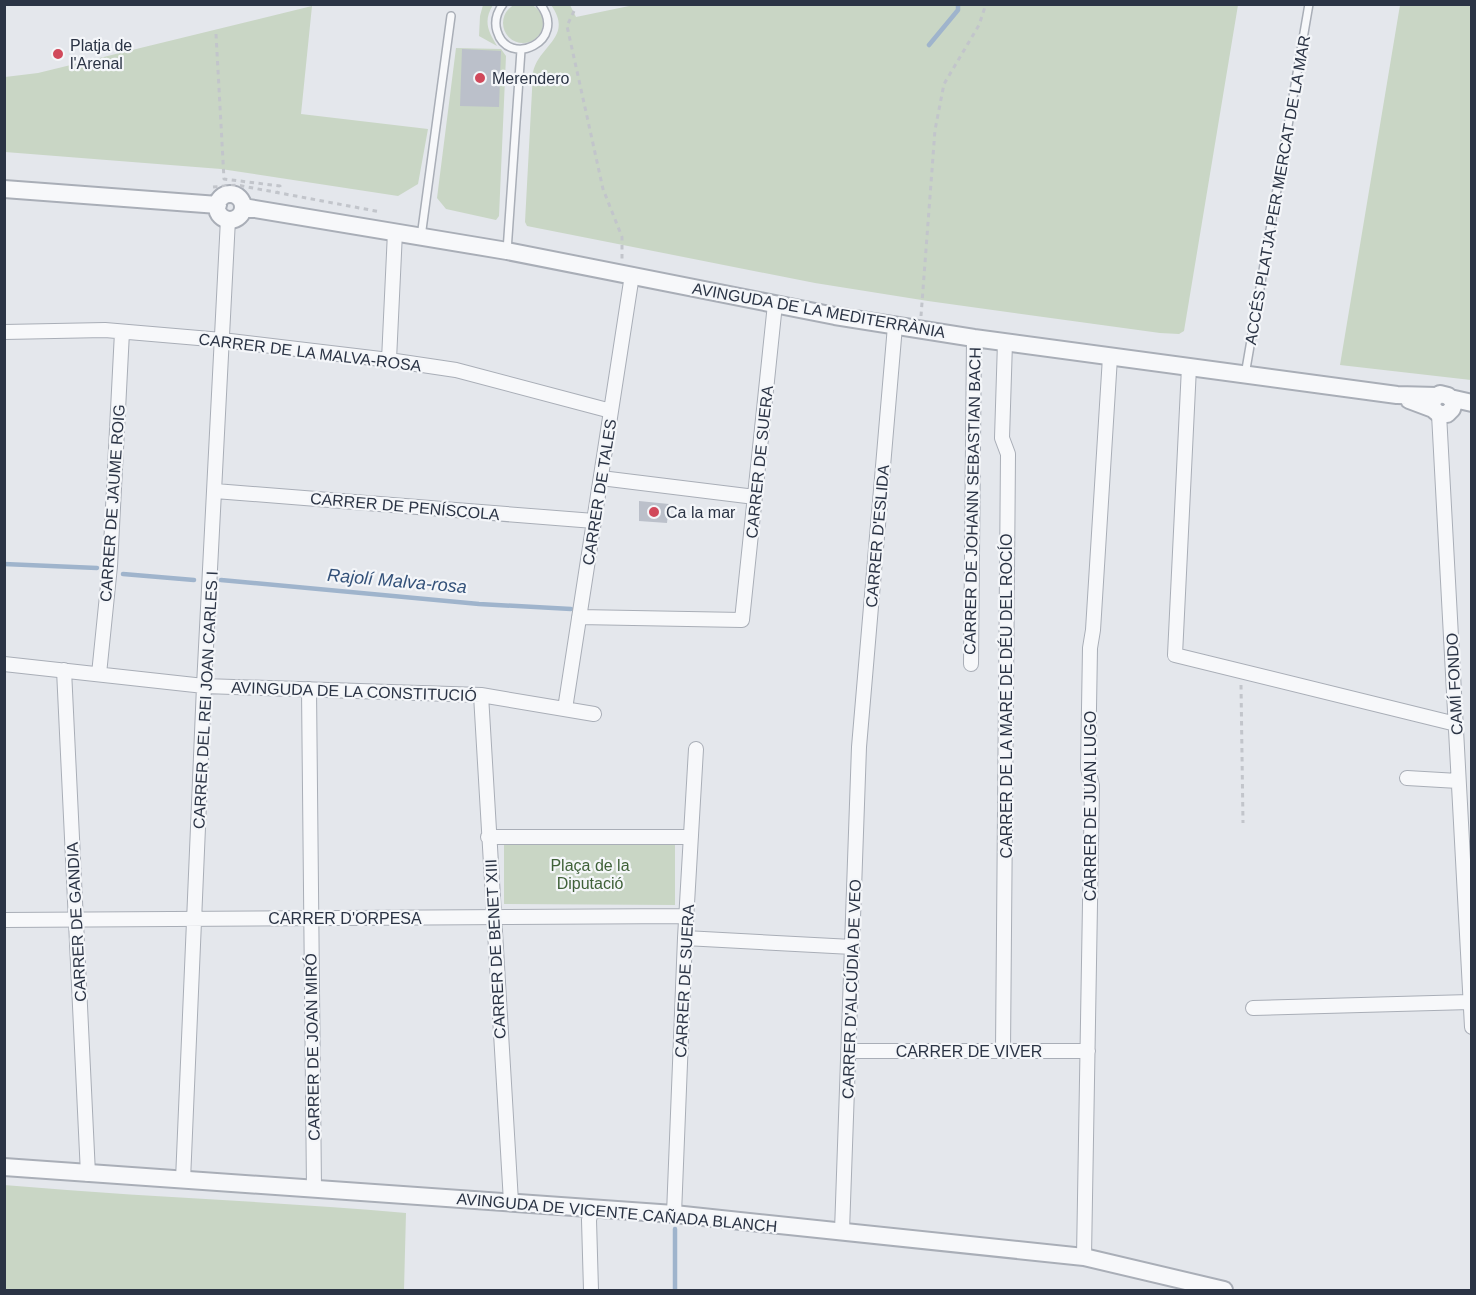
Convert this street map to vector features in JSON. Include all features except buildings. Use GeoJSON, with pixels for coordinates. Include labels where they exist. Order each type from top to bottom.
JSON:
{"type":"FeatureCollection","features":[{"type":"Feature","properties":{"kind":"street"},"geometry":{"type":"LineString","coordinates":[[4,189],[218,205]]}},
{"type":"Feature","properties":{"kind":"street"},"geometry":{"type":"LineString","coordinates":[[231,194],[241,200],[243,207],[237,218],[228,219],[219,213],[218,205],[224,196],[231,194]]}},
{"type":"Feature","properties":{"kind":"street","name":"AVINGUDA DE LA MEDITERRÀNIA"},"geometry":{"type":"LineString","coordinates":[[243,207],[507,251],[895,326],[1397,395],[1442,405],[1472,405]]}},
{"type":"Feature","properties":{"kind":"street","name":"CARRER DEL REI JOAN CARLES I"},"geometry":{"type":"LineString","coordinates":[[183,1180],[204,686],[228,219]]}},
{"type":"Feature","properties":{"kind":"street"},"geometry":{"type":"LineString","coordinates":[[389,360],[395,232]]}},
{"type":"Feature","properties":{"kind":"street","name":"CARRER DE TALES"},"geometry":{"type":"LineString","coordinates":[[565,709],[632,275]]}},
{"type":"Feature","properties":{"kind":"street","name":"CARRER DE SUERA"},"geometry":{"type":"LineString","coordinates":[[579,617],[742,620],[775,304]]}},
{"type":"Feature","properties":{"kind":"street","name":"CARRER D'ESLIDA"},"geometry":{"type":"LineString","coordinates":[[859,747],[895,326]]}},
{"type":"Feature","properties":{"kind":"street","name":"CARRER DE LA MALVA-ROSA"},"geometry":{"type":"LineString","coordinates":[[4,332],[122,332],[222,340],[389,360],[456,370],[611,411]]}},
{"type":"Feature","properties":{"kind":"street","name":"CARRER DE JAUME ROIG"},"geometry":{"type":"LineString","coordinates":[[99,674],[110,566],[122,332]]}},
{"type":"Feature","properties":{"kind":"street","name":"CARRER DE JOHANN SEBASTIAN BACH"},"geometry":{"type":"LineString","coordinates":[[971,664],[974,338]]}},
{"type":"Feature","properties":{"kind":"street","name":"CARRER DE LA MARE DE DÉU DEL ROCÍO"},"geometry":{"type":"LineString","coordinates":[[1003,1051],[1008,454],[1002,438],[1005,342]]}},
{"type":"Feature","properties":{"kind":"street","name":"CARRER DE JUAN LUGO"},"geometry":{"type":"LineString","coordinates":[[1084,1257],[1092,786],[1088,768],[1090,648],[1110,357]]}},
{"type":"Feature","properties":{"kind":"street"},"geometry":{"type":"LineString","coordinates":[[1189,367],[1175,655],[1456,724]]}},
{"type":"Feature","properties":{"kind":"street","name":"CAMÍ FONDO"},"geometry":{"type":"LineString","coordinates":[[1442,405],[1456,724],[1464,761],[1458,781],[1472,1027]]}},
{"type":"Feature","properties":{"kind":"street"},"geometry":{"type":"LineString","coordinates":[[601,478],[755,497]]}},
{"type":"Feature","properties":{"kind":"street","name":"CARRER DE PENÍSCOLA"},"geometry":{"type":"LineString","coordinates":[[215,491],[594,521]]}},
{"type":"Feature","properties":{"kind":"street","name":"AVINGUDA DE LA CONSTITUCIÓ"},"geometry":{"type":"LineString","coordinates":[[4,664],[204,686],[481,695],[594,714]]}},
{"type":"Feature","properties":{"kind":"street","name":"CARRER DE GANDIA"},"geometry":{"type":"LineString","coordinates":[[64,670],[88,1174]]}},
{"type":"Feature","properties":{"kind":"street","name":"CARRER DE JOAN MIRÓ"},"geometry":{"type":"LineString","coordinates":[[309,689],[314,1189]]}},
{"type":"Feature","properties":{"kind":"street","name":"CARRER DE BENET XIII"},"geometry":{"type":"LineString","coordinates":[[481,695],[511,1202]]}},
{"type":"Feature","properties":{"kind":"street","name":"CARRER D'ALCÚDIA DE VEO"},"geometry":{"type":"LineString","coordinates":[[842,1231],[859,747]]}},
{"type":"Feature","properties":{"kind":"street","name":"CARRER DE SUERA"},"geometry":{"type":"LineString","coordinates":[[674,1214],[686,916],[696,749]]}},
{"type":"Feature","properties":{"kind":"street"},"geometry":{"type":"LineString","coordinates":[[1407,778],[1458,781]]}},
{"type":"Feature","properties":{"kind":"street"},"geometry":{"type":"LineString","coordinates":[[488,837],[691,837]]}},
{"type":"Feature","properties":{"kind":"street","name":"CARRER D'ORPESA"},"geometry":{"type":"LineString","coordinates":[[4,920],[686,916]]}},
{"type":"Feature","properties":{"kind":"street"},"geometry":{"type":"LineString","coordinates":[[685,938],[852,946]]}},
{"type":"Feature","properties":{"kind":"street"},"geometry":{"type":"LineString","coordinates":[[1253,1008],[1470,1002]]}},
{"type":"Feature","properties":{"kind":"street","name":"CARRER DE VIVER"},"geometry":{"type":"LineString","coordinates":[[850,1051],[1088,1051]]}},
{"type":"Feature","properties":{"kind":"street","name":"AVINGUDA DE VICENTE CAÑADA BLANCH"},"geometry":{"type":"LineString","coordinates":[[4,1167],[511,1202],[590,1214],[674,1214],[1084,1257],[1224,1290]]}},
{"type":"Feature","properties":{"kind":"street"},"geometry":{"type":"LineString","coordinates":[[590,1214],[591,1290]]}},
{"type":"Feature","properties":{"kind":"lane"},"geometry":{"type":"LineString","coordinates":[[503,4],[496,18],[495,27],[498,36],[512,48],[521,50],[538,44],[544,37],[548,20],[540,4]]}},
{"type":"Feature","properties":{"kind":"lane","name":"ACCÉS PLATJA PER MERCAT DE LA MAR"},"geometry":{"type":"LineString","coordinates":[[1245,375],[1309,4]]}},
{"type":"Feature","properties":{"kind":"lane"},"geometry":{"type":"LineString","coordinates":[[421,237],[451,16]]}},
{"type":"Feature","properties":{"kind":"lane"},"geometry":{"type":"LineString","coordinates":[[507,251],[521,50]]}},
{"type":"Feature","properties":{"kind":"path"},"geometry":{"type":"LineString","coordinates":[[921,318],[935,130],[944,84],[978,25],[986,4]]}},
{"type":"Feature","properties":{"kind":"path"},"geometry":{"type":"LineString","coordinates":[[574,11],[567,26],[603,189],[622,237],[622,261]]}},
{"type":"Feature","properties":{"kind":"path"},"geometry":{"type":"LineString","coordinates":[[216,34],[224,179],[280,186],[274,212]]}},
{"type":"Feature","properties":{"kind":"path"},"geometry":{"type":"LineString","coordinates":[[1241,671],[1243,823]]}},
{"type":"Feature","properties":{"kind":"green space"},"geometry":{"type":"Polygon","coordinates":[[[523,3],[537,9],[543,23],[537,37],[523,43],[509,37],[503,23],[509,9],[523,3]]]}},
{"type":"Feature","properties":{"kind":"green space"},"geometry":{"type":"Polygon","coordinates":[[[483,5],[493,5],[487,21],[491,36],[497,46],[479,36],[483,5]]]}},
{"type":"Feature","properties":{"kind":"green space"},"geometry":{"type":"Polygon","coordinates":[[[551,5],[570,5],[576,17],[634,5],[1238,5],[1184,331],[1179,334],[1160,333],[815,283],[527,226],[525,222],[533,72],[536,63],[557,33],[559,25],[551,5]]]}},
{"type":"Feature","properties":{"kind":"green space"},"geometry":{"type":"Polygon","coordinates":[[[1400,5],[1471,5],[1471,380],[1340,365],[1400,5]]]}},
{"type":"Feature","properties":{"kind":"green space"},"geometry":{"type":"Polygon","coordinates":[[[312,6],[301,114],[428,129],[418,184],[398,196],[221,169],[5,152],[5,77],[38,73],[312,6]]]}},
{"type":"Feature","properties":{"kind":"green space"},"geometry":{"type":"Polygon","coordinates":[[[456,48],[501,49],[506,56],[499,216],[496,220],[446,209],[437,198],[456,48]]]}},
{"type":"Feature","properties":{"kind":"green space","name":"Plaça de la Diputació"},"geometry":{"type":"Polygon","coordinates":[[[504,844],[675,845],[675,905],[504,904],[504,844]]]}},
{"type":"Feature","properties":{"kind":"green space"},"geometry":{"type":"Polygon","coordinates":[[[4,1185],[406,1213],[404,1290],[5,1290],[4,1185]]]}},
{"type":"Feature","properties":{"kind":"waterway"},"geometry":{"type":"LineString","coordinates":[[929,45],[958,10],[958,4]]}},
{"type":"Feature","properties":{"kind":"waterway","name":"Rajolí Malva-rosa"},"geometry":{"type":"LineString","coordinates":[[4,564],[97,568]]}},
{"type":"Feature","properties":{"kind":"waterway","name":"Rajolí Malva-rosa"},"geometry":{"type":"LineString","coordinates":[[123,574],[194,580]]}},
{"type":"Feature","properties":{"kind":"waterway","name":"Rajolí Malva-rosa"},"geometry":{"type":"LineString","coordinates":[[221,580],[479,604],[571,609]]}},
{"type":"Feature","properties":{"kind":"waterway"},"geometry":{"type":"LineString","coordinates":[[675,1229],[675,1290]]}},
{"type":"Feature","properties":{"kind":"place","name":"Platja de l'Arenal"},"geometry":{"type":"Point","coordinates":[58,54]}},
{"type":"Feature","properties":{"kind":"place","name":"Merendero"},"geometry":{"type":"Point","coordinates":[480,78]}},
{"type":"Feature","properties":{"kind":"place","name":"Ca la mar"},"geometry":{"type":"Point","coordinates":[654,512]}}]}
